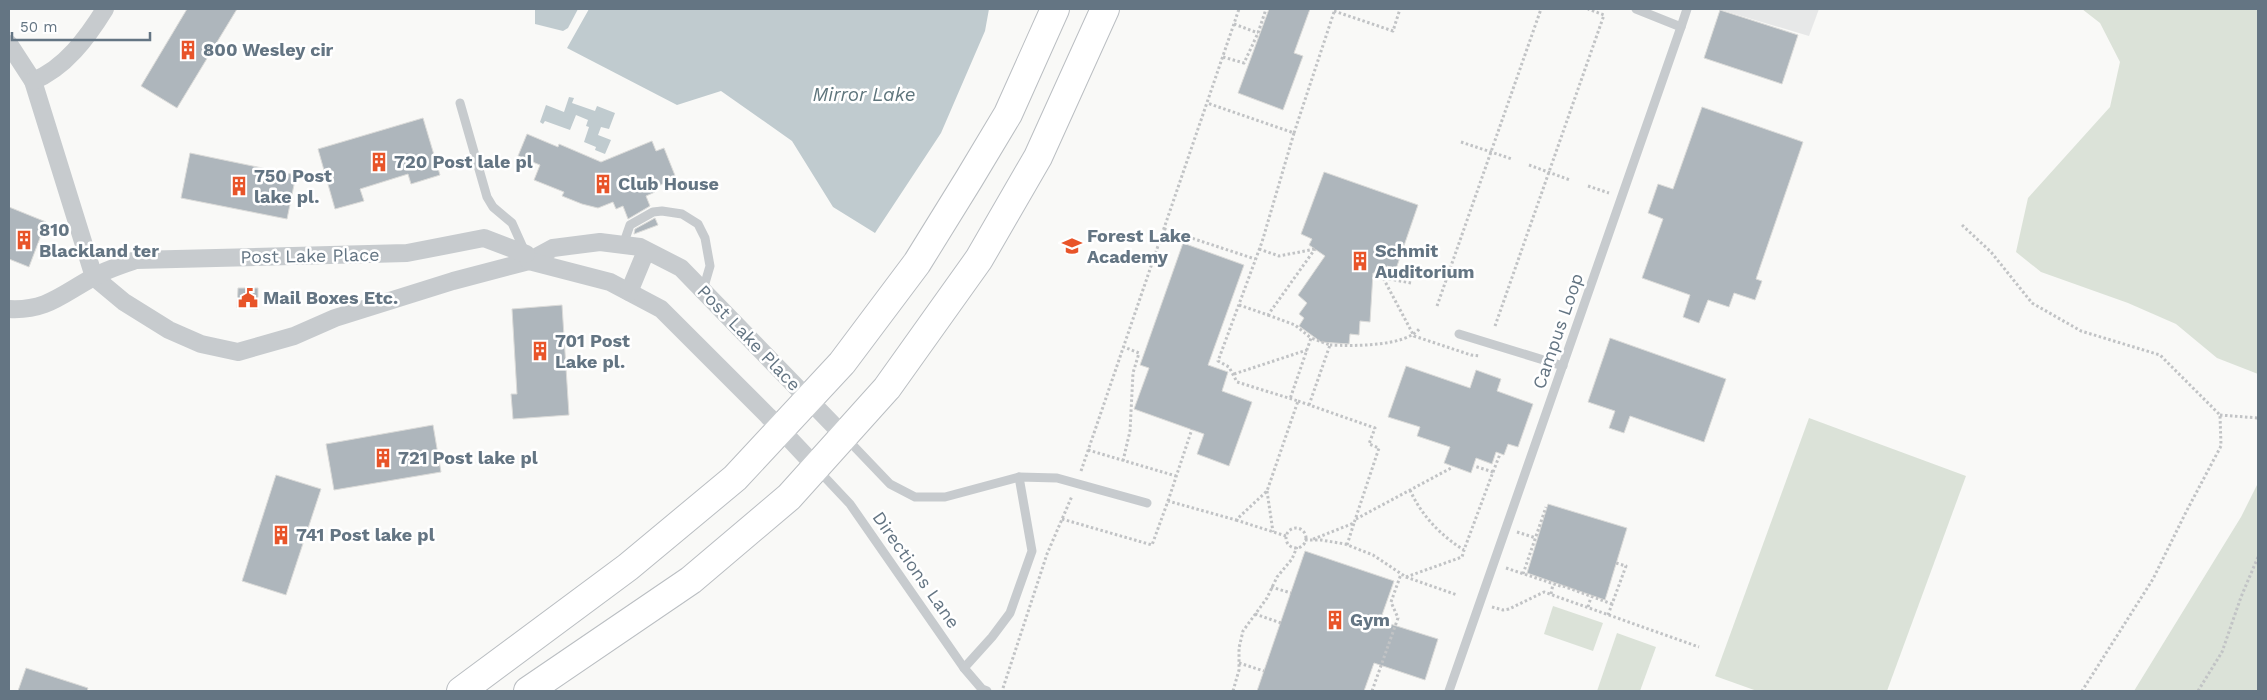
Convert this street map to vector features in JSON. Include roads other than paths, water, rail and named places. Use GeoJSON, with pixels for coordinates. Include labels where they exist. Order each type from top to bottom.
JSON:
{"type":"FeatureCollection","features":[{"type":"Feature","properties":{"kind":"main road"},"geometry":{"type":"LineString","coordinates":[[461,691],[643,554],[735,478],[842,363],[918,263],[1008,114],[1055,9]]}},
{"type":"Feature","properties":{"kind":"main road"},"geometry":{"type":"LineString","coordinates":[[528,691],[691,580],[789,497],[888,388],[979,259],[1038,157],[1105,9]]}},
{"type":"Feature","properties":{"kind":"street"},"geometry":{"type":"LineString","coordinates":[[32,82],[56,70],[75,50],[105,9]]}},
{"type":"Feature","properties":{"kind":"street"},"geometry":{"type":"LineString","coordinates":[[9,44],[32,82],[94,276],[47,304],[31,309],[9,309]]}},
{"type":"Feature","properties":{"kind":"street","name":"Post Lake Place"},"geometry":{"type":"LineString","coordinates":[[816,467],[780,428],[661,309],[610,282],[527,258],[484,238],[407,253],[136,260],[94,276],[124,302],[169,330],[201,344],[238,352],[294,336],[344,315],[527,258],[553,248],[600,242],[640,247],[681,268],[844,436]]}},
{"type":"Feature","properties":{"kind":"street"},"geometry":{"type":"LineString","coordinates":[[629,292],[646,251]]}},
{"type":"Feature","properties":{"kind":"lane"},"geometry":{"type":"LineString","coordinates":[[1636,9],[1681,27]]}},
{"type":"Feature","properties":{"kind":"lane","name":"Campus Loop"},"geometry":{"type":"LineString","coordinates":[[1449,691],[1687,9]]}},
{"type":"Feature","properties":{"kind":"lane"},"geometry":{"type":"LineString","coordinates":[[460,103],[487,197],[493,207],[512,224],[527,258]]}},
{"type":"Feature","properties":{"kind":"lane"},"geometry":{"type":"LineString","coordinates":[[624,245],[630,225],[653,212],[662,211],[682,214],[698,224],[705,238],[710,266],[702,290]]}},
{"type":"Feature","properties":{"kind":"lane"},"geometry":{"type":"LineString","coordinates":[[1459,334],[1563,366]]}},
{"type":"Feature","properties":{"kind":"lane"},"geometry":{"type":"LineString","coordinates":[[844,436],[890,484],[915,498],[945,497],[1019,477],[1058,478],[1147,503]]}},
{"type":"Feature","properties":{"kind":"lane","name":"Directions Lane"},"geometry":{"type":"LineString","coordinates":[[816,467],[850,504],[964,668],[982,689],[987,691]]}},
{"type":"Feature","properties":{"kind":"lane"},"geometry":{"type":"LineString","coordinates":[[964,668],[992,637],[1010,613],[1032,551],[1019,477]]}},
{"type":"Feature","properties":{"kind":"water"},"geometry":{"type":"Polygon","coordinates":[[[535,9],[578,9],[568,28],[563,31],[535,24],[535,9]]]}},
{"type":"Feature","properties":{"kind":"water","name":"Mirror Lake"},"geometry":{"type":"Polygon","coordinates":[[[589,9],[989,9],[985,31],[941,133],[875,233],[833,207],[792,141],[721,91],[677,105],[567,48],[589,9]]]}},
{"type":"Feature","properties":{"kind":"water"},"geometry":{"type":"Polygon","coordinates":[[[569,97],[574,98],[572,103],[595,111],[597,106],[615,113],[609,129],[601,127],[598,135],[611,140],[605,154],[595,150],[596,147],[584,142],[589,127],[586,126],[588,120],[576,115],[570,130],[545,121],[543,124],[540,122],[546,105],[564,112],[569,97]]]}},
{"type":"Feature","properties":{"kind":"place","name":"800 Wesley cir"},"geometry":{"type":"Point","coordinates":[188,50]}},
{"type":"Feature","properties":{"kind":"place","name":"720 Post lale pl"},"geometry":{"type":"Point","coordinates":[379,162]}},
{"type":"Feature","properties":{"kind":"place","name":"Club House"},"geometry":{"type":"Point","coordinates":[603,184]}},
{"type":"Feature","properties":{"kind":"place","name":"750 Post lake pl."},"geometry":{"type":"Point","coordinates":[239,186]}},
{"type":"Feature","properties":{"kind":"place","name":"810 Blackland ter"},"geometry":{"type":"Point","coordinates":[24,240]}},
{"type":"Feature","properties":{"kind":"place","name":"Forest Lake Academy"},"geometry":{"type":"Point","coordinates":[1072,246]}},
{"type":"Feature","properties":{"kind":"place","name":"Schmit Auditorium"},"geometry":{"type":"Point","coordinates":[1360,261]}},
{"type":"Feature","properties":{"kind":"place","name":"Mail Boxes Etc."},"geometry":{"type":"Point","coordinates":[248,298]}},
{"type":"Feature","properties":{"kind":"place","name":"701 Post Lake pl."},"geometry":{"type":"Point","coordinates":[540,351]}},
{"type":"Feature","properties":{"kind":"place","name":"721 Post lake pl"},"geometry":{"type":"Point","coordinates":[383,458]}},
{"type":"Feature","properties":{"kind":"place","name":"741 Post lake pl"},"geometry":{"type":"Point","coordinates":[281,535]}},
{"type":"Feature","properties":{"kind":"place","name":"Gym"},"geometry":{"type":"Point","coordinates":[1335,620]}}]}
